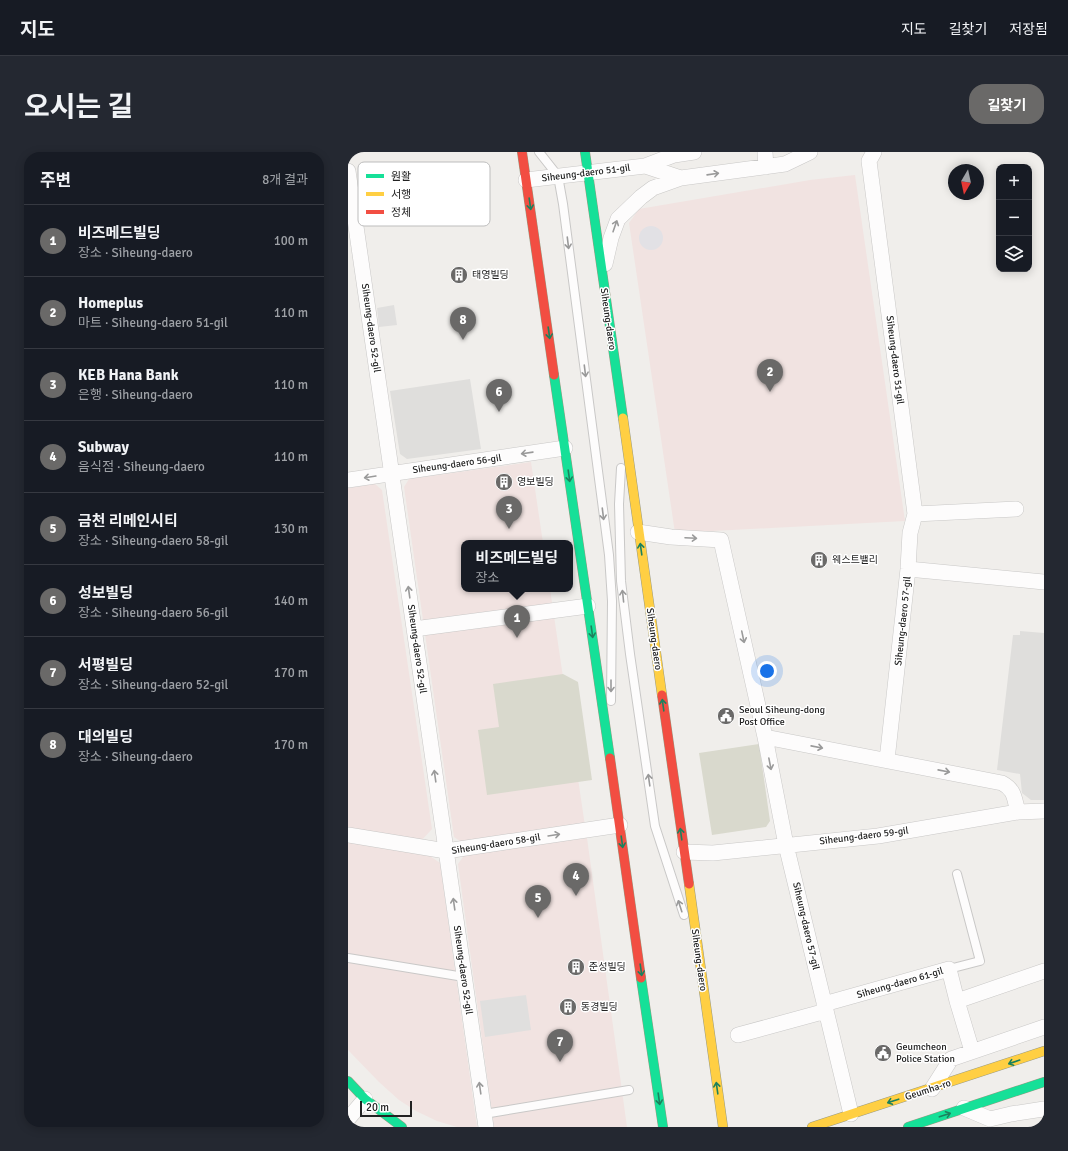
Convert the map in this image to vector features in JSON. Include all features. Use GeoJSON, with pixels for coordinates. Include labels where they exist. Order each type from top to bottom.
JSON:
{"type":"FeatureCollection","features":[{"type":"Feature","properties":{"kind":"main road"},"geometry":{"type":"LineString","coordinates":[[522,152],[663,1127]]}},
{"type":"Feature","properties":{"kind":"main road","name":"Siheung-daero"},"geometry":{"type":"LineString","coordinates":[[585,152],[723,1127]]}},
{"type":"Feature","properties":{"kind":"main road","name":"Geumha-ro"},"geometry":{"type":"LineString","coordinates":[[812,1127],[1044,1051]]}},
{"type":"Feature","properties":{"kind":"main road"},"geometry":{"type":"LineString","coordinates":[[348,1081],[365,1099],[402,1127]]}},
{"type":"Feature","properties":{"kind":"main road"},"geometry":{"type":"LineString","coordinates":[[908,1127],[1044,1082]]}},
{"type":"Feature","properties":{"kind":"street","name":"Siheung-daero 51-gil"},"geometry":{"type":"LineString","coordinates":[[526,180],[645,166],[674,155],[694,152]]}},
{"type":"Feature","properties":{"kind":"street","name":"Siheung-daero 51-gil"},"geometry":{"type":"LineString","coordinates":[[645,166],[681,178],[765,159],[785,164],[810,152]]}},
{"type":"Feature","properties":{"kind":"street","name":"Siheung-daero 51-gil"},"geometry":{"type":"LineString","coordinates":[[874,152],[869,161],[915,514],[910,533],[908,569]]}},
{"type":"Feature","properties":{"kind":"street","name":"Siheung-daero 52-gil"},"geometry":{"type":"LineString","coordinates":[[348,171],[485,1121]]}},
{"type":"Feature","properties":{"kind":"street"},"geometry":{"type":"LineString","coordinates":[[602,277],[607,252],[618,219],[641,197],[653,188],[681,178]]}},
{"type":"Feature","properties":{"kind":"street","name":"Siheung-daero 56-gil"},"geometry":{"type":"LineString","coordinates":[[348,480],[565,448]]}},
{"type":"Feature","properties":{"kind":"street"},"geometry":{"type":"LineString","coordinates":[[915,514],[1016,509]]}},
{"type":"Feature","properties":{"kind":"street","name":"Siheung-daero 57-gil"},"geometry":{"type":"LineString","coordinates":[[638,532],[670,537],[721,540],[765,737],[786,845],[851,1114]]}},
{"type":"Feature","properties":{"kind":"street","name":"Siheung-daero 57-gil"},"geometry":{"type":"LineString","coordinates":[[887,760],[908,569],[1044,582]]}},
{"type":"Feature","properties":{"kind":"street"},"geometry":{"type":"LineString","coordinates":[[414,629],[588,606]]}},
{"type":"Feature","properties":{"kind":"street"},"geometry":{"type":"LineString","coordinates":[[765,737],[1002,783],[1008,786],[1013,792],[1018,812]]}},
{"type":"Feature","properties":{"kind":"street","name":"Siheung-daero 59-gil"},"geometry":{"type":"LineString","coordinates":[[684,852],[713,853],[878,836],[1018,812],[1044,810]]}},
{"type":"Feature","properties":{"kind":"street","name":"Siheung-daero 58-gil"},"geometry":{"type":"LineString","coordinates":[[348,835],[446,852],[620,825]]}},
{"type":"Feature","properties":{"kind":"street","name":"Siheung-daero 61-gil"},"geometry":{"type":"LineString","coordinates":[[738,1035],[949,969],[958,1001]]}},
{"type":"Feature","properties":{"kind":"street"},"geometry":{"type":"LineString","coordinates":[[972,1051],[958,1001],[1044,971]]}},
{"type":"Feature","properties":{"kind":"street"},"geometry":{"type":"LineString","coordinates":[[932,1088],[951,1059],[1044,1026]]}},
{"type":"Feature","properties":{"kind":"street"},"geometry":{"type":"LineString","coordinates":[[348,1118],[365,1099]]}},
{"type":"Feature","properties":{"kind":"street"},"geometry":{"type":"LineString","coordinates":[[1011,1114],[1044,1103]]}},
{"type":"Feature","properties":{"kind":"street"},"geometry":{"type":"LineString","coordinates":[[964,1108],[990,1119],[1044,1109]]}},
{"type":"Feature","properties":{"kind":"lane"},"geometry":{"type":"LineString","coordinates":[[538,152],[558,176],[563,204],[609,562],[612,601],[610,761]]}},
{"type":"Feature","properties":{"kind":"lane"},"geometry":{"type":"LineString","coordinates":[[623,423],[619,504],[621,573],[630,654],[655,826],[701,969]]}},
{"type":"Feature","properties":{"kind":"lane"},"geometry":{"type":"LineString","coordinates":[[949,969],[980,961],[957,874]]}},
{"type":"Feature","properties":{"kind":"lane"},"geometry":{"type":"LineString","coordinates":[[348,958],[464,977]]}},
{"type":"Feature","properties":{"kind":"lane"},"geometry":{"type":"LineString","coordinates":[[485,1121],[629,1090]]}},
{"type":"Feature","properties":{"kind":"shaded area"},"geometry":{"type":"Polygon","coordinates":[[[855,175],[905,521],[675,533],[629,223],[639,209],[810,180],[855,175]]]}},
{"type":"Feature","properties":{"kind":"shaded area"},"geometry":{"type":"Polygon","coordinates":[[[651,226],[660,229],[663,238],[660,247],[651,250],[642,247],[639,238],[642,229],[651,226]]]}},
{"type":"Feature","properties":{"kind":"shaded area"},"geometry":{"type":"Polygon","coordinates":[[[394,305],[397,325],[379,327],[377,308],[394,305]]]}},
{"type":"Feature","properties":{"kind":"shaded area"},"geometry":{"type":"Polygon","coordinates":[[[470,379],[481,449],[407,459],[400,454],[390,391],[470,379]]]}},
{"type":"Feature","properties":{"kind":"shaded area"},"geometry":{"type":"Polygon","coordinates":[[[531,462],[543,540],[461,540],[461,592],[550,592],[585,826],[463,843],[454,837],[404,487],[409,479],[531,462]]]}},
{"type":"Feature","properties":{"kind":"shaded area"},"geometry":{"type":"Polygon","coordinates":[[[375,484],[382,490],[432,829],[421,841],[430,856],[440,863],[477,1127],[457,1127],[437,1121],[416,1111],[399,1100],[348,1050],[348,488],[375,484]]]}},
{"type":"Feature","properties":{"kind":"shaded area"},"geometry":{"type":"Polygon","coordinates":[[[1020,631],[1044,633],[1044,800],[1031,800],[1022,793],[1020,774],[997,770],[1013,635],[1020,635],[1020,631]]]}},
{"type":"Feature","properties":{"kind":"shaded area"},"geometry":{"type":"Polygon","coordinates":[[[563,674],[578,682],[592,780],[487,795],[478,730],[499,727],[493,684],[563,674]]]}},
{"type":"Feature","properties":{"kind":"shaded area"},"geometry":{"type":"Polygon","coordinates":[[[759,744],[770,821],[766,827],[712,835],[699,753],[759,744]]]}},
{"type":"Feature","properties":{"kind":"shaded area"},"geometry":{"type":"Polygon","coordinates":[[[587,838],[627,1127],[494,1127],[458,864],[465,854],[587,838]]]}},
{"type":"Feature","properties":{"kind":"shaded area"},"geometry":{"type":"Polygon","coordinates":[[[526,995],[531,1030],[485,1037],[480,1001],[526,995]]]}},
{"type":"Feature","properties":{"kind":"traffic: fast"},"geometry":{"type":"LineString","coordinates":[[585,152],[623,418]]}},
{"type":"Feature","properties":{"kind":"traffic: fast"},"geometry":{"type":"LineString","coordinates":[[554,375],[610,758]]}},
{"type":"Feature","properties":{"kind":"traffic: fast"},"geometry":{"type":"LineString","coordinates":[[641,978],[663,1127]]}},
{"type":"Feature","properties":{"kind":"traffic: fast"},"geometry":{"type":"LineString","coordinates":[[348,1081],[365,1099],[402,1127]]}},
{"type":"Feature","properties":{"kind":"traffic: fast"},"geometry":{"type":"LineString","coordinates":[[908,1127],[1044,1082]]}},
{"type":"Feature","properties":{"kind":"traffic: slow"},"geometry":{"type":"LineString","coordinates":[[623,418],[662,695]]}},
{"type":"Feature","properties":{"kind":"traffic: slow"},"geometry":{"type":"LineString","coordinates":[[689,884],[723,1127]]}},
{"type":"Feature","properties":{"kind":"traffic: slow"},"geometry":{"type":"LineString","coordinates":[[812,1127],[1044,1051]]}},
{"type":"Feature","properties":{"kind":"traffic: jam"},"geometry":{"type":"LineString","coordinates":[[522,152],[554,375]]}},
{"type":"Feature","properties":{"kind":"traffic: jam"},"geometry":{"type":"LineString","coordinates":[[662,695],[689,884]]}},
{"type":"Feature","properties":{"kind":"traffic: jam"},"geometry":{"type":"LineString","coordinates":[[610,758],[641,978]]}},
{"type":"Feature","properties":{"kind":"place","name":"태영빌딩"},"geometry":{"type":"Point","coordinates":[459,275]}},
{"type":"Feature","properties":{"kind":"place","name":"대의빌딩"},"geometry":{"type":"Point","coordinates":[463,340]}},
{"type":"Feature","properties":{"kind":"place","name":"Homeplus"},"geometry":{"type":"Point","coordinates":[770,392]}},
{"type":"Feature","properties":{"kind":"place","name":"성보빌딩"},"geometry":{"type":"Point","coordinates":[499,412]}},
{"type":"Feature","properties":{"kind":"place","name":"영보빌딩"},"geometry":{"type":"Point","coordinates":[504,482]}},
{"type":"Feature","properties":{"kind":"place","name":"KEB Hana Bank"},"geometry":{"type":"Point","coordinates":[509,529]}},
{"type":"Feature","properties":{"kind":"place","name":"웨스트밸리"},"geometry":{"type":"Point","coordinates":[819,560]}},
{"type":"Feature","properties":{"kind":"place","name":"비즈메드빌딩"},"geometry":{"type":"Point","coordinates":[517,638]}},
{"type":"Feature","properties":{"kind":"place","name":"Seoul Siheung-dong Post Office"},"geometry":{"type":"Point","coordinates":[726,716]}},
{"type":"Feature","properties":{"kind":"place","name":"Subway"},"geometry":{"type":"Point","coordinates":[576,896]}},
{"type":"Feature","properties":{"kind":"place","name":"금천 리메인시티"},"geometry":{"type":"Point","coordinates":[538,918]}},
{"type":"Feature","properties":{"kind":"place","name":"준성빌딩"},"geometry":{"type":"Point","coordinates":[576,967]}},
{"type":"Feature","properties":{"kind":"place","name":"동경빌딩"},"geometry":{"type":"Point","coordinates":[568,1007]}},
{"type":"Feature","properties":{"kind":"place","name":"Geumcheon Police Station"},"geometry":{"type":"Point","coordinates":[883,1053]}},
{"type":"Feature","properties":{"kind":"place","name":"서평빌딩"},"geometry":{"type":"Point","coordinates":[560,1062]}}]}
